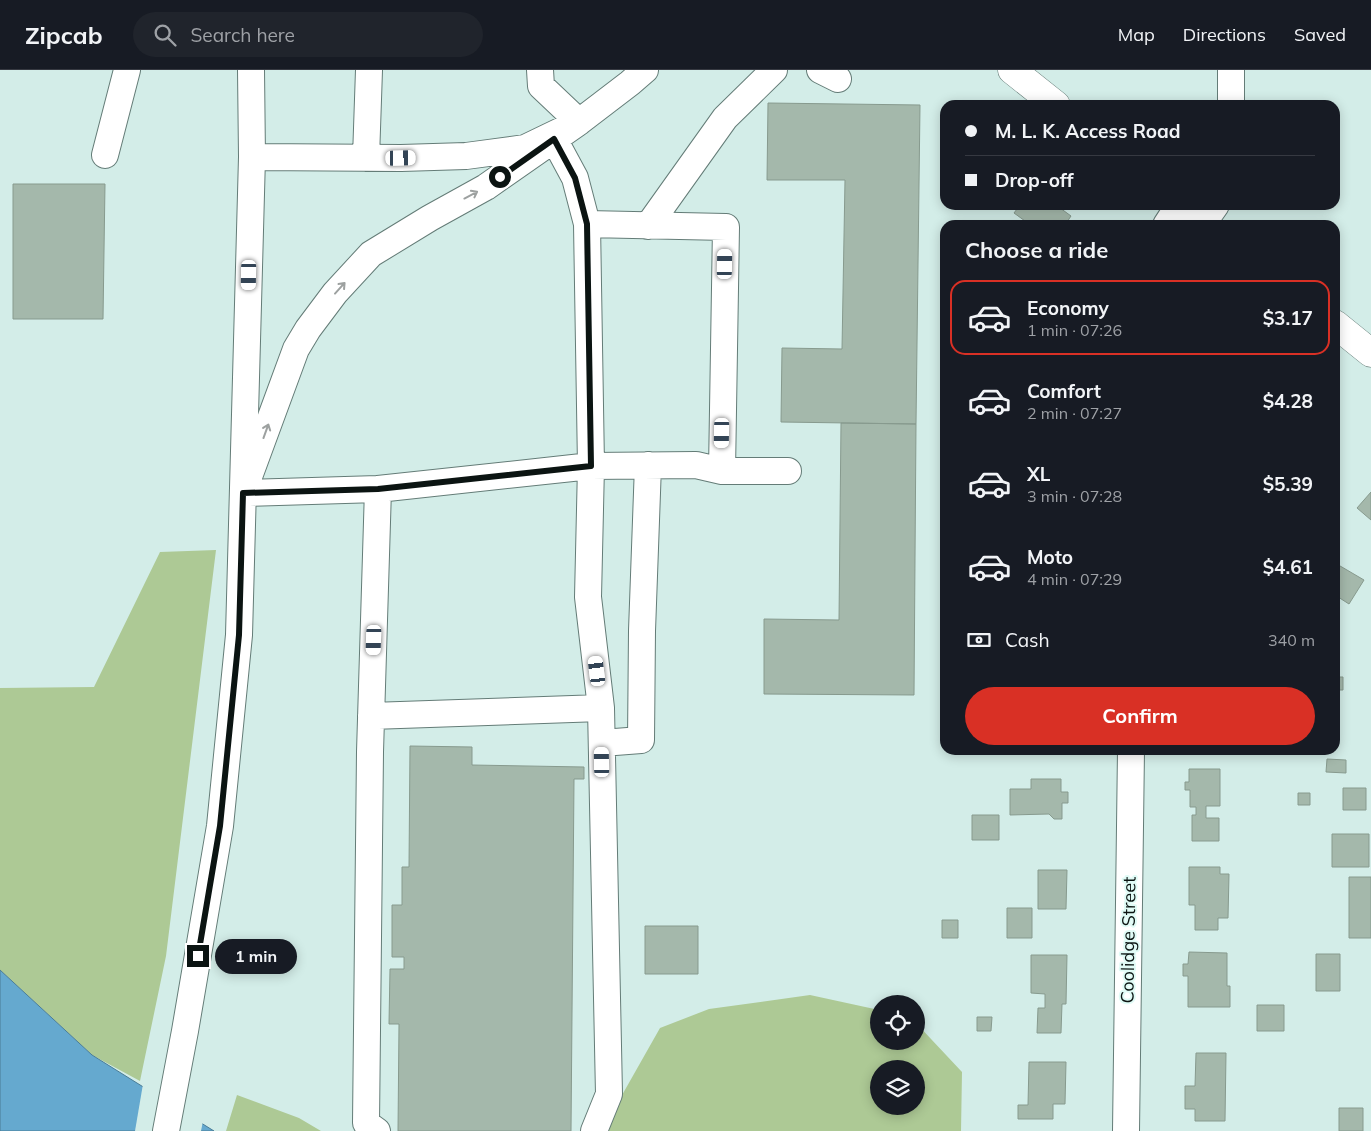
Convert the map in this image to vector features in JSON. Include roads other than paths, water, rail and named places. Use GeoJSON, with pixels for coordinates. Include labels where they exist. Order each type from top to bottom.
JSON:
{"type":"FeatureCollection","features":[{"type":"Feature","properties":{"kind":"main road"},"geometry":{"type":"LineString","coordinates":[[1016,71],[1050,100]]}},
{"type":"Feature","properties":{"kind":"main road"},"geometry":{"type":"LineString","coordinates":[[1340,328],[1371,352]]}},
{"type":"Feature","properties":{"kind":"street"},"geometry":{"type":"LineString","coordinates":[[105,155],[127,70]]}},
{"type":"Feature","properties":{"kind":"street"},"geometry":{"type":"LineString","coordinates":[[166,1131],[186,1031],[220,826],[239,635],[252,157],[251,70]]}},
{"type":"Feature","properties":{"kind":"street"},"geometry":{"type":"LineString","coordinates":[[366,158],[369,70]]}},
{"type":"Feature","properties":{"kind":"street"},"geometry":{"type":"LineString","coordinates":[[540,70],[540,86],[579,122]]}},
{"type":"Feature","properties":{"kind":"street"},"geometry":{"type":"LineString","coordinates":[[243,493],[296,349],[308,329],[336,293],[371,254],[486,187],[579,122],[645,70]]}},
{"type":"Feature","properties":{"kind":"street"},"geometry":{"type":"LineString","coordinates":[[648,226],[725,118],[774,70]]}},
{"type":"Feature","properties":{"kind":"street"},"geometry":{"type":"LineString","coordinates":[[1230,70],[1231,100]]}},
{"type":"Feature","properties":{"kind":"street"},"geometry":{"type":"LineString","coordinates":[[252,157],[366,158],[466,156],[525,148],[579,122]]}},
{"type":"Feature","properties":{"kind":"street"},"geometry":{"type":"LineString","coordinates":[[554,139],[575,178],[587,224],[591,466],[588,597],[601,708],[609,1094],[594,1131]]}},
{"type":"Feature","properties":{"kind":"street"},"geometry":{"type":"LineString","coordinates":[[1178,220],[1198,212]]}},
{"type":"Feature","properties":{"kind":"street"},"geometry":{"type":"LineString","coordinates":[[587,224],[726,227],[722,470]]}},
{"type":"Feature","properties":{"kind":"street"},"geometry":{"type":"LineString","coordinates":[[602,743],[641,740],[642,631],[648,465]]}},
{"type":"Feature","properties":{"kind":"street"},"geometry":{"type":"LineString","coordinates":[[243,493],[378,489],[591,466],[696,465],[722,470],[788,470]]}},
{"type":"Feature","properties":{"kind":"street"},"geometry":{"type":"LineString","coordinates":[[377,1131],[366,1123],[371,716],[378,489]]}},
{"type":"Feature","properties":{"kind":"street"},"geometry":{"type":"LineString","coordinates":[[371,716],[601,708]]}},
{"type":"Feature","properties":{"kind":"street","name":"Coolidge Street"},"geometry":{"type":"LineString","coordinates":[[1126,1131],[1131,755]]}},
{"type":"Feature","properties":{"kind":"water"},"geometry":{"type":"Polygon","coordinates":[[[0,970],[92,1055],[214,1131],[0,1131],[0,970]]]}}]}
